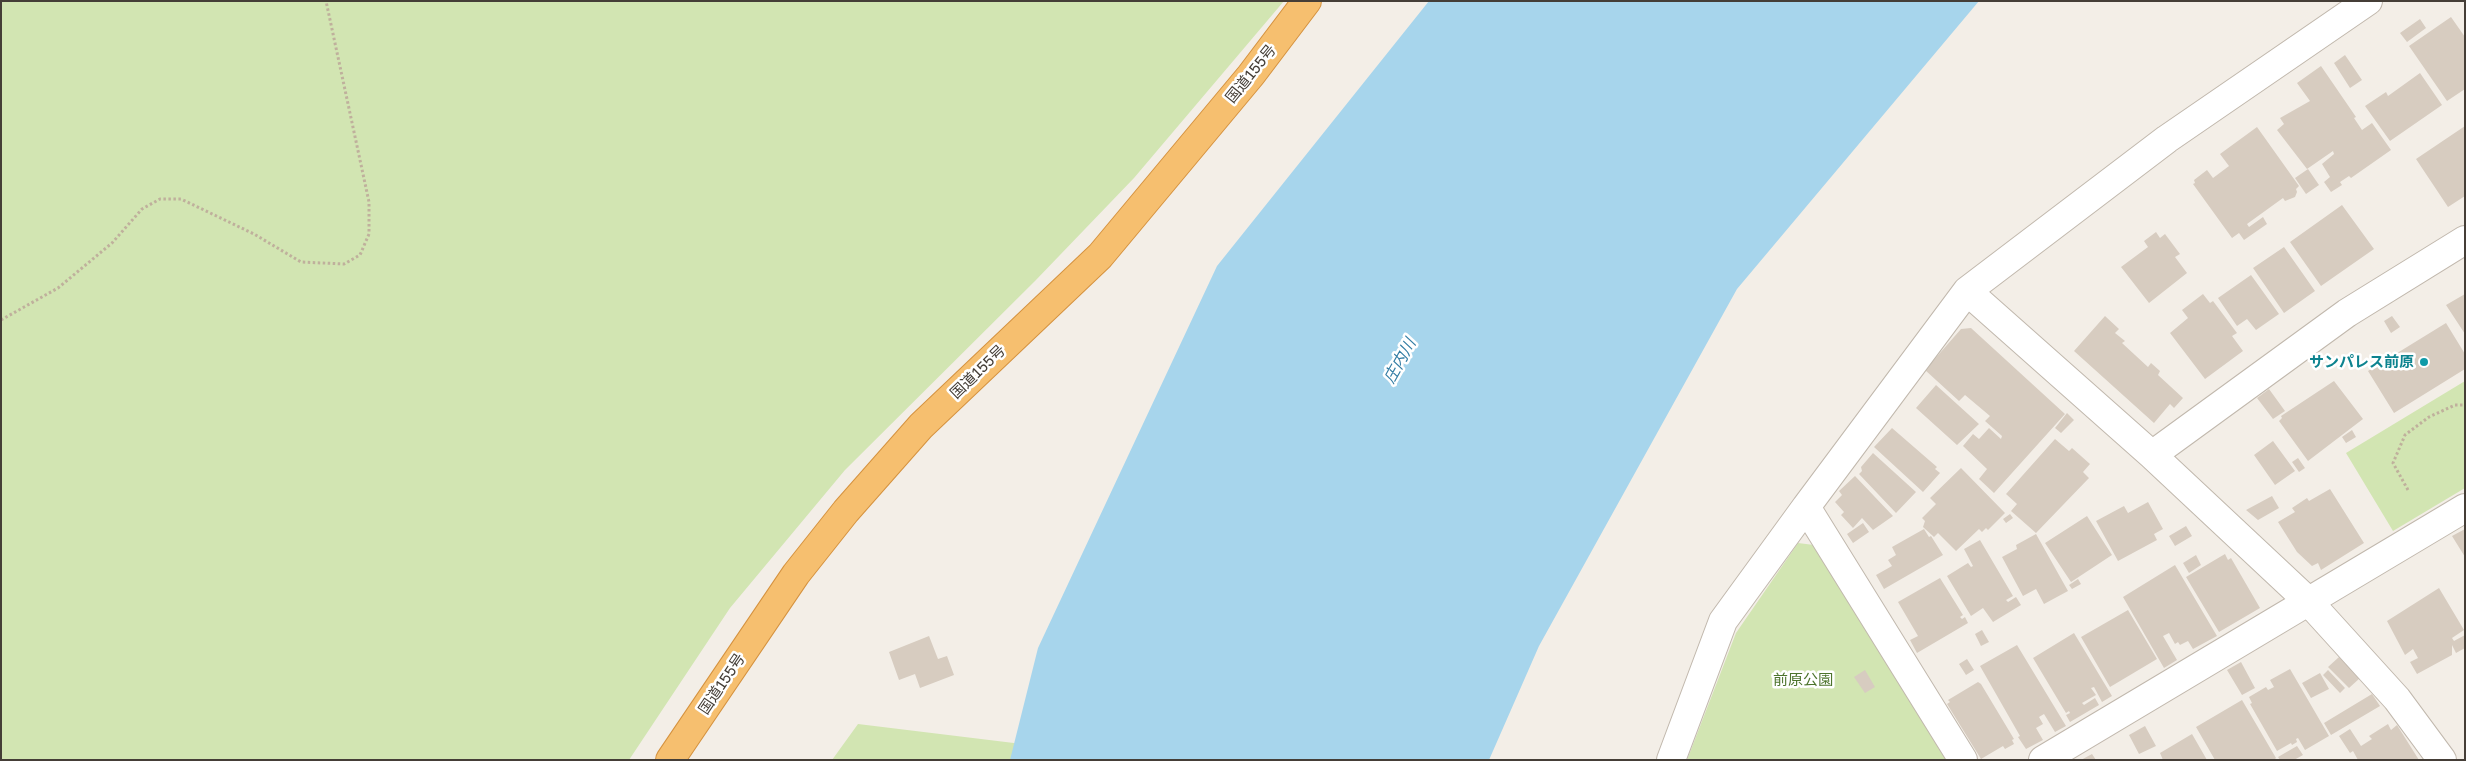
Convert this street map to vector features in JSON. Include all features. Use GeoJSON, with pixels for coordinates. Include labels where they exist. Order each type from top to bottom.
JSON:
{"type":"FeatureCollection","features":[{"type":"Feature","properties":{"kind":"highway","name":"国道155号"},"geometry":{"type":"LineString","coordinates":[[670,760],[796,574],[846,511],[921,426],[1100,256],[1251,75],[1307,1]]}},
{"type":"Feature","properties":{"kind":"street"},"geometry":{"type":"LineString","coordinates":[[1671,760],[1723,621],[1967,291],[2166,139],[2368,1]]}},
{"type":"Feature","properties":{"kind":"street"},"geometry":{"type":"LineString","coordinates":[[2152,455],[2348,313],[2465,240]]}},
{"type":"Feature","properties":{"kind":"street"},"geometry":{"type":"LineString","coordinates":[[1967,291],[2152,455],[2308,601],[2397,699],[2442,760]]}},
{"type":"Feature","properties":{"kind":"street"},"geometry":{"type":"LineString","coordinates":[[1806,507],[1963,760]]}},
{"type":"Feature","properties":{"kind":"street"},"geometry":{"type":"LineString","coordinates":[[2042,760],[2465,508]]}},
{"type":"Feature","properties":{"kind":"path"},"geometry":{"type":"LineString","coordinates":[[1,320],[58,288],[112,243],[142,209],[160,198],[181,199],[254,234],[300,262],[344,264],[360,255],[369,234],[369,202],[326,1]]}},
{"type":"Feature","properties":{"kind":"path"},"geometry":{"type":"LineString","coordinates":[[2408,490],[2393,463],[2405,435],[2429,417],[2455,405],[2465,405]]}},
{"type":"Feature","properties":{"kind":"green space"},"geometry":{"type":"Polygon","coordinates":[[[1,1],[1284,1],[1134,178],[1035,281],[845,470],[730,608],[629,760],[1,760],[1,1]]]}},
{"type":"Feature","properties":{"kind":"green space"},"geometry":{"type":"Polygon","coordinates":[[[2465,381],[2465,488],[2393,531],[2346,453],[2465,381]]]}},
{"type":"Feature","properties":{"kind":"green space","name":"前原公園"},"geometry":{"type":"Polygon","coordinates":[[[1798,543],[1814,545],[1946,760],[1687,760],[1736,633],[1798,543]]]}},
{"type":"Feature","properties":{"kind":"green space"},"geometry":{"type":"Polygon","coordinates":[[[858,724],[1063,749],[1076,760],[832,760],[858,724]]]}},
{"type":"Feature","properties":{"kind":"water","name":"庄内川"},"geometry":{"type":"Polygon","coordinates":[[[1429,1],[1979,1],[1737,289],[1539,646],[1489,760],[1010,760],[1038,648],[1217,266],[1429,1]]]}},
{"type":"Feature","properties":{"kind":"building"},"geometry":{"type":"Polygon","coordinates":[[[2451,17],[2465,37],[2465,89],[2447,101],[2409,46],[2451,17]]]}},
{"type":"Feature","properties":{"kind":"building"},"geometry":{"type":"Polygon","coordinates":[[[2420,19],[2426,28],[2407,42],[2400,33],[2420,19]]]}},
{"type":"Feature","properties":{"kind":"building"},"geometry":{"type":"Polygon","coordinates":[[[2345,55],[2362,80],[2350,88],[2334,63],[2345,55]]]}},
{"type":"Feature","properties":{"kind":"building"},"geometry":{"type":"Polygon","coordinates":[[[2321,66],[2356,117],[2354,118],[2362,130],[2372,123],[2391,150],[2351,178],[2349,176],[2340,182],[2342,185],[2331,192],[2324,182],[2330,177],[2322,164],[2334,154],[2333,151],[2307,169],[2277,130],[2284,124],[2280,118],[2310,101],[2297,83],[2321,66]]]}},
{"type":"Feature","properties":{"kind":"building"},"geometry":{"type":"Polygon","coordinates":[[[2420,73],[2442,105],[2390,141],[2365,106],[2386,92],[2388,96],[2420,73]]]}},
{"type":"Feature","properties":{"kind":"building"},"geometry":{"type":"Polygon","coordinates":[[[2465,126],[2465,196],[2448,207],[2416,159],[2465,126]]]}},
{"type":"Feature","properties":{"kind":"building"},"geometry":{"type":"Polygon","coordinates":[[[2257,127],[2299,186],[2296,189],[2295,197],[2285,201],[2283,198],[2247,224],[2249,227],[2263,217],[2267,224],[2244,240],[2239,233],[2232,238],[2193,184],[2195,183],[2194,180],[2207,170],[2213,178],[2229,166],[2220,154],[2257,127]]]}},
{"type":"Feature","properties":{"kind":"building"},"geometry":{"type":"Polygon","coordinates":[[[2308,169],[2319,185],[2306,194],[2295,178],[2308,169]]]}},
{"type":"Feature","properties":{"kind":"building"},"geometry":{"type":"Polygon","coordinates":[[[2342,205],[2374,249],[2321,286],[2290,242],[2342,205]]]}},
{"type":"Feature","properties":{"kind":"building"},"geometry":{"type":"Polygon","coordinates":[[[2156,232],[2160,238],[2165,234],[2180,254],[2175,257],[2187,273],[2149,303],[2121,267],[2148,247],[2144,241],[2156,232]]]}},
{"type":"Feature","properties":{"kind":"building"},"geometry":{"type":"Polygon","coordinates":[[[2284,247],[2315,291],[2284,313],[2253,268],[2284,247]]]}},
{"type":"Feature","properties":{"kind":"building"},"geometry":{"type":"Polygon","coordinates":[[[2251,275],[2279,314],[2256,330],[2247,319],[2237,326],[2218,298],[2251,275]]]}},
{"type":"Feature","properties":{"kind":"building"},"geometry":{"type":"Polygon","coordinates":[[[2203,294],[2210,303],[2213,301],[2237,333],[2232,336],[2243,351],[2205,379],[2170,333],[2188,318],[2182,310],[2203,294]]]}},
{"type":"Feature","properties":{"kind":"building"},"geometry":{"type":"Polygon","coordinates":[[[2465,294],[2465,334],[2446,305],[2465,294]]]}},
{"type":"Feature","properties":{"kind":"building"},"geometry":{"type":"Polygon","coordinates":[[[2105,316],[2119,329],[2115,333],[2125,341],[2122,343],[2148,367],[2151,363],[2160,371],[2158,375],[2183,398],[2174,408],[2170,404],[2154,423],[2074,351],[2105,316]]]}},
{"type":"Feature","properties":{"kind":"building"},"geometry":{"type":"Polygon","coordinates":[[[2392,316],[2400,327],[2391,333],[2384,321],[2392,316]]]}},
{"type":"Feature","properties":{"kind":"building","name":"サンパレス前原"},"geometry":{"type":"Polygon","coordinates":[[[2446,323],[2465,354],[2465,369],[2394,413],[2368,371],[2446,323]]]}},
{"type":"Feature","properties":{"kind":"building"},"geometry":{"type":"Polygon","coordinates":[[[1971,328],[2065,414],[1994,493],[1979,479],[1987,469],[1963,446],[1973,434],[1979,439],[1989,428],[2001,439],[2002,436],[1985,421],[1990,416],[1965,395],[1959,401],[1925,370],[1961,329],[1971,328]]]}},
{"type":"Feature","properties":{"kind":"building"},"geometry":{"type":"Polygon","coordinates":[[[2334,381],[2363,419],[2308,461],[2279,421],[2282,418],[2281,416],[2334,381]]]}},
{"type":"Feature","properties":{"kind":"building"},"geometry":{"type":"Polygon","coordinates":[[[1936,385],[1979,424],[1957,445],[1916,408],[1936,385]]]}},
{"type":"Feature","properties":{"kind":"building"},"geometry":{"type":"Polygon","coordinates":[[[2269,389],[2285,411],[2273,419],[2257,398],[2269,389]]]}},
{"type":"Feature","properties":{"kind":"building"},"geometry":{"type":"Polygon","coordinates":[[[2067,413],[2074,420],[2061,433],[2055,428],[2067,413]]]}},
{"type":"Feature","properties":{"kind":"building"},"geometry":{"type":"Polygon","coordinates":[[[1892,428],[1937,467],[1935,469],[1940,473],[1923,492],[1874,447],[1892,428]]]}},
{"type":"Feature","properties":{"kind":"building"},"geometry":{"type":"Polygon","coordinates":[[[2352,430],[2356,437],[2346,443],[2342,437],[2352,430]]]}},
{"type":"Feature","properties":{"kind":"building"},"geometry":{"type":"Polygon","coordinates":[[[2055,439],[2069,451],[2072,448],[2090,464],[2083,472],[2089,478],[2036,533],[2011,511],[2017,504],[2006,494],[2055,439]]]}},
{"type":"Feature","properties":{"kind":"building"},"geometry":{"type":"Polygon","coordinates":[[[2273,441],[2295,471],[2275,485],[2254,455],[2273,441]]]}},
{"type":"Feature","properties":{"kind":"building"},"geometry":{"type":"Polygon","coordinates":[[[1873,453],[1916,492],[1896,513],[1859,474],[1862,471],[1861,467],[1873,453]]]}},
{"type":"Feature","properties":{"kind":"building"},"geometry":{"type":"Polygon","coordinates":[[[2298,458],[2305,468],[2299,472],[2292,462],[2298,458]]]}},
{"type":"Feature","properties":{"kind":"building"},"geometry":{"type":"Polygon","coordinates":[[[1961,468],[2005,513],[1988,530],[1986,528],[1982,532],[1979,529],[1956,551],[1938,533],[1934,537],[1923,527],[1925,521],[1922,518],[1936,504],[1930,498],[1961,468]]]}},
{"type":"Feature","properties":{"kind":"building"},"geometry":{"type":"Polygon","coordinates":[[[1855,476],[1893,516],[1873,530],[1862,518],[1853,528],[1841,515],[1844,512],[1835,502],[1842,495],[1839,491],[1855,476]]]}},
{"type":"Feature","properties":{"kind":"building"},"geometry":{"type":"Polygon","coordinates":[[[2330,489],[2364,543],[2321,570],[2318,563],[2312,566],[2297,552],[2278,522],[2295,512],[2292,508],[2307,498],[2309,501],[2330,489]]]}},
{"type":"Feature","properties":{"kind":"building"},"geometry":{"type":"Polygon","coordinates":[[[2272,496],[2279,508],[2258,520],[2246,510],[2272,496]]]}},
{"type":"Feature","properties":{"kind":"building"},"geometry":{"type":"Polygon","coordinates":[[[2148,502],[2163,529],[2154,534],[2157,540],[2118,561],[2096,521],[2124,506],[2128,513],[2148,502]]]}},
{"type":"Feature","properties":{"kind":"building"},"geometry":{"type":"Polygon","coordinates":[[[2010,514],[2013,518],[2006,523],[2003,519],[2010,514]]]}},
{"type":"Feature","properties":{"kind":"building"},"geometry":{"type":"Polygon","coordinates":[[[2087,516],[2112,555],[2071,582],[2045,543],[2087,516]]]}},
{"type":"Feature","properties":{"kind":"building"},"geometry":{"type":"Polygon","coordinates":[[[1863,523],[1869,532],[1853,543],[1847,534],[1863,523]]]}},
{"type":"Feature","properties":{"kind":"building"},"geometry":{"type":"Polygon","coordinates":[[[2186,526],[2192,536],[2175,546],[2169,536],[2186,526]]]}},
{"type":"Feature","properties":{"kind":"building"},"geometry":{"type":"Polygon","coordinates":[[[1924,529],[1929,537],[1931,536],[1943,555],[1884,589],[1876,575],[1892,566],[1888,560],[1896,555],[1892,547],[1924,529]]]}},
{"type":"Feature","properties":{"kind":"building"},"geometry":{"type":"Polygon","coordinates":[[[2465,529],[2465,557],[2452,536],[2465,529]]]}},
{"type":"Feature","properties":{"kind":"building"},"geometry":{"type":"Polygon","coordinates":[[[2036,534],[2068,591],[2044,604],[2036,589],[2023,596],[2002,557],[2017,549],[2016,545],[2036,534]]]}},
{"type":"Feature","properties":{"kind":"building"},"geometry":{"type":"Polygon","coordinates":[[[1980,540],[2013,596],[2006,600],[2008,602],[2016,597],[2021,605],[1993,622],[1983,608],[1971,616],[1947,576],[1968,563],[1971,567],[1973,566],[1964,549],[1980,540]]]}},
{"type":"Feature","properties":{"kind":"building"},"geometry":{"type":"Polygon","coordinates":[[[2225,554],[2228,560],[2231,558],[2260,608],[2219,632],[2186,577],[2225,554]]]}},
{"type":"Feature","properties":{"kind":"building"},"geometry":{"type":"Polygon","coordinates":[[[2196,555],[2201,565],[2189,573],[2183,563],[2196,555]]]}},
{"type":"Feature","properties":{"kind":"building"},"geometry":{"type":"Polygon","coordinates":[[[2175,565],[2217,636],[2193,649],[2188,641],[2180,645],[2178,642],[2175,644],[2169,633],[2163,636],[2177,660],[2164,668],[2123,597],[2175,565]]]}},
{"type":"Feature","properties":{"kind":"building"},"geometry":{"type":"Polygon","coordinates":[[[1940,578],[1963,615],[1960,617],[1962,619],[1965,617],[1968,623],[1917,653],[1910,640],[1918,636],[1898,602],[1940,578]]]}},
{"type":"Feature","properties":{"kind":"building"},"geometry":{"type":"Polygon","coordinates":[[[2078,579],[2081,584],[2072,589],[2069,585],[2078,579]]]}},
{"type":"Feature","properties":{"kind":"building"},"geometry":{"type":"Polygon","coordinates":[[[2439,588],[2464,630],[2452,638],[2454,641],[2465,635],[2465,648],[2456,653],[2452,645],[2452,655],[2417,674],[2410,662],[2418,658],[2413,649],[2405,655],[2387,621],[2439,588]]]}},
{"type":"Feature","properties":{"kind":"building"},"geometry":{"type":"Polygon","coordinates":[[[2128,610],[2157,659],[2110,687],[2081,637],[2128,610]]]}},
{"type":"Feature","properties":{"kind":"building"},"geometry":{"type":"Polygon","coordinates":[[[1982,630],[1989,642],[1981,646],[1975,634],[1982,630]]]}},
{"type":"Feature","properties":{"kind":"building"},"geometry":{"type":"Polygon","coordinates":[[[2074,633],[2112,696],[2102,702],[2094,687],[2091,688],[2096,695],[2082,703],[2084,705],[2095,698],[2099,705],[2070,722],[2066,715],[2070,713],[2069,711],[2066,713],[2033,658],[2074,633]]]}},
{"type":"Feature","properties":{"kind":"building"},"geometry":{"type":"Polygon","coordinates":[[[929,636],[938,659],[947,656],[954,675],[920,688],[915,674],[899,680],[889,652],[929,636]]]}},
{"type":"Feature","properties":{"kind":"building"},"geometry":{"type":"Polygon","coordinates":[[[2017,645],[2066,726],[2055,732],[2044,714],[2039,717],[2043,724],[2036,728],[2043,740],[2026,749],[1980,666],[2017,645]]]}},
{"type":"Feature","properties":{"kind":"building"},"geometry":{"type":"Polygon","coordinates":[[[2339,657],[2360,678],[2349,688],[2328,667],[2339,657]]]}},
{"type":"Feature","properties":{"kind":"building"},"geometry":{"type":"Polygon","coordinates":[[[1967,659],[1974,670],[1966,675],[1959,664],[1967,659]]]}},
{"type":"Feature","properties":{"kind":"building"},"geometry":{"type":"Polygon","coordinates":[[[2241,662],[2255,688],[2242,695],[2227,670],[2241,662]]]}},
{"type":"Feature","properties":{"kind":"building"},"geometry":{"type":"Polygon","coordinates":[[[2290,669],[2329,736],[2305,750],[2298,738],[2296,739],[2297,742],[2292,745],[2291,743],[2277,751],[2250,704],[2252,703],[2249,697],[2266,687],[2268,690],[2274,687],[2270,680],[2290,669]]]}},
{"type":"Feature","properties":{"kind":"building"},"geometry":{"type":"Polygon","coordinates":[[[1865,670],[1875,687],[1865,693],[1854,677],[1865,670]]]}},
{"type":"Feature","properties":{"kind":"building"},"geometry":{"type":"Polygon","coordinates":[[[2328,670],[2345,688],[2340,693],[2323,675],[2328,670]]]}},
{"type":"Feature","properties":{"kind":"building"},"geometry":{"type":"Polygon","coordinates":[[[2320,673],[2329,689],[2311,698],[2302,683],[2320,673]]]}},
{"type":"Feature","properties":{"kind":"building"},"geometry":{"type":"Polygon","coordinates":[[[1978,682],[2014,739],[2012,740],[2014,744],[2005,749],[2003,746],[1981,759],[1947,704],[1950,702],[1948,700],[1978,682]]]}},
{"type":"Feature","properties":{"kind":"building"},"geometry":{"type":"Polygon","coordinates":[[[2372,694],[2380,706],[2331,735],[2324,723],[2372,694]]]}},
{"type":"Feature","properties":{"kind":"building"},"geometry":{"type":"Polygon","coordinates":[[[2242,700],[2276,758],[2274,760],[2215,760],[2196,727],[2242,700]]]}},
{"type":"Feature","properties":{"kind":"building"},"geometry":{"type":"Polygon","coordinates":[[[2388,724],[2391,730],[2397,725],[2419,760],[2358,760],[2353,751],[2350,753],[2339,736],[2350,729],[2361,746],[2372,739],[2369,736],[2388,724]]]}},
{"type":"Feature","properties":{"kind":"building"},"geometry":{"type":"Polygon","coordinates":[[[2145,726],[2156,746],[2139,754],[2129,735],[2145,726]]]}},
{"type":"Feature","properties":{"kind":"building"},"geometry":{"type":"Polygon","coordinates":[[[2192,734],[2207,760],[2163,760],[2160,753],[2192,734]]]}},
{"type":"Feature","properties":{"kind":"building"},"geometry":{"type":"Polygon","coordinates":[[[2297,746],[2303,755],[2294,760],[2280,760],[2278,757],[2297,746]]]}},
{"type":"Feature","properties":{"kind":"building"},"geometry":{"type":"Polygon","coordinates":[[[2092,754],[2096,760],[2081,760],[2092,754]]]}},
{"type":"Feature","properties":{"kind":"place","name":"サンパレス前原"},"geometry":{"type":"Point","coordinates":[2424,362]}}]}
